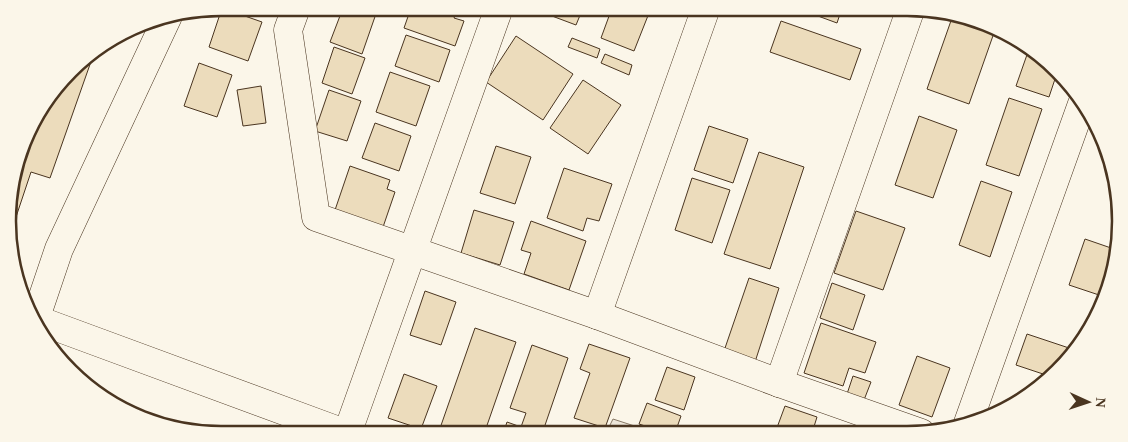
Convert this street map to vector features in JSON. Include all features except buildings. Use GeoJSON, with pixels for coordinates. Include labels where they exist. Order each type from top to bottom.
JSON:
{"type":"FeatureCollection","features":[{"type":"Feature","properties":{"kind":"street"},"geometry":{"type":"LineString","coordinates":[[293,16],[288,30],[316,217],[597,315],[901,426]]}},
{"type":"Feature","properties":{"kind":"street"},"geometry":{"type":"LineString","coordinates":[[350,426],[496,16]]}},
{"type":"Feature","properties":{"kind":"street"},"geometry":{"type":"LineString","coordinates":[[597,315],[703,16]]}},
{"type":"Feature","properties":{"kind":"street"},"geometry":{"type":"LineString","coordinates":[[779,383],[908,16]]}},
{"type":"Feature","properties":{"kind":"street"},"geometry":{"type":"LineString","coordinates":[[37,312],[58,250],[164,24]]}},
{"type":"Feature","properties":{"kind":"street"},"geometry":{"type":"LineString","coordinates":[[971,416],[1079,111]]}},
{"type":"Feature","properties":{"kind":"street"},"geometry":{"type":"LineString","coordinates":[[43,322],[325,426]]}},
{"type":"Feature","properties":{"kind":"shaded area"},"geometry":{"type":"Polygon","coordinates":[[[613,419],[634,426],[610,426],[613,419]]]}}]}
